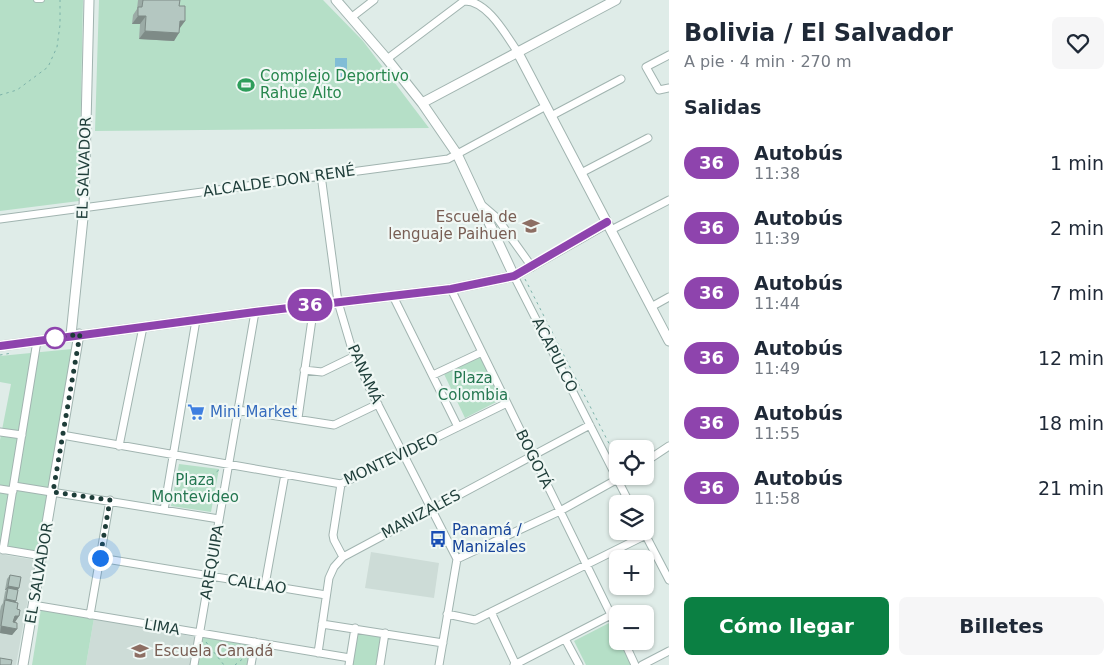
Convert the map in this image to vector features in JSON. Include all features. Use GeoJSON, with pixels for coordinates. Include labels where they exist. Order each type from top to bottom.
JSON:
{"type":"FeatureCollection","features":[{"type":"Feature","properties":{"kind":"street","name":"EL SALVADOR"},"geometry":{"type":"LineString","coordinates":[[23,665],[62,435],[75,335],[84,208],[89,0]]}},
{"type":"Feature","properties":{"kind":"street","name":"ACAPULCO"},"geometry":{"type":"LineString","coordinates":[[336,0],[352,16],[422,103],[457,154],[518,274],[590,425],[609,459]]}},
{"type":"Feature","properties":{"kind":"street"},"geometry":{"type":"LineString","coordinates":[[352,16],[374,0]]}},
{"type":"Feature","properties":{"kind":"street"},"geometry":{"type":"LineString","coordinates":[[422,103],[616,0]]}},
{"type":"Feature","properties":{"kind":"street"},"geometry":{"type":"LineString","coordinates":[[387,59],[464,1],[478,2],[488,10],[518,51],[669,341]]}},
{"type":"Feature","properties":{"kind":"street"},"geometry":{"type":"LineString","coordinates":[[669,55],[646,67],[659,90],[663,91],[669,88]]}},
{"type":"Feature","properties":{"kind":"street"},"geometry":{"type":"LineString","coordinates":[[551,116],[621,79]]}},
{"type":"Feature","properties":{"kind":"street","name":"ALCALDE DON RENÉ"},"geometry":{"type":"LineString","coordinates":[[0,219],[448,159],[546,106]]}},
{"type":"Feature","properties":{"kind":"street"},"geometry":{"type":"LineString","coordinates":[[581,173],[648,138]]}},
{"type":"Feature","properties":{"kind":"street","name":"PANAMÁ"},"geometry":{"type":"LineString","coordinates":[[322,175],[338,302],[355,356],[457,559]]}},
{"type":"Feature","properties":{"kind":"street"},"geometry":{"type":"LineString","coordinates":[[0,346],[255,312],[451,289],[518,274],[609,226],[669,200]]}},
{"type":"Feature","properties":{"kind":"street","name":"ACAPULCO"},"geometry":{"type":"LineString","coordinates":[[482,206],[497,218],[532,266]]}},
{"type":"Feature","properties":{"kind":"street","name":"BOGOTÁ"},"geometry":{"type":"LineString","coordinates":[[451,289],[609,611]]}},
{"type":"Feature","properties":{"kind":"street"},"geometry":{"type":"LineString","coordinates":[[393,296],[458,427]]}},
{"type":"Feature","properties":{"kind":"street"},"geometry":{"type":"LineString","coordinates":[[651,306],[669,297]]}},
{"type":"Feature","properties":{"kind":"street"},"geometry":{"type":"LineString","coordinates":[[298,418],[314,305]]}},
{"type":"Feature","properties":{"kind":"street","name":"AREQUIPA"},"geometry":{"type":"LineString","coordinates":[[194,665],[255,312]]}},
{"type":"Feature","properties":{"kind":"street"},"geometry":{"type":"LineString","coordinates":[[164,510],[196,320]]}},
{"type":"Feature","properties":{"kind":"street"},"geometry":{"type":"LineString","coordinates":[[119,446],[143,327]]}},
{"type":"Feature","properties":{"kind":"street"},"geometry":{"type":"LineString","coordinates":[[37,341],[13,489],[1,549],[42,556]]}},
{"type":"Feature","properties":{"kind":"street"},"geometry":{"type":"LineString","coordinates":[[432,375],[482,352]]}},
{"type":"Feature","properties":{"kind":"street"},"geometry":{"type":"LineString","coordinates":[[304,370],[322,372],[355,356]]}},
{"type":"Feature","properties":{"kind":"street"},"geometry":{"type":"LineString","coordinates":[[238,410],[334,424],[378,404]]}},
{"type":"Feature","properties":{"kind":"street","name":"MONTEVIDEO"},"geometry":{"type":"LineString","coordinates":[[62,435],[341,484],[507,404]]}},
{"type":"Feature","properties":{"kind":"street","name":"MANIZALES"},"geometry":{"type":"LineString","coordinates":[[318,653],[331,572],[343,557],[590,425]]}},
{"type":"Feature","properties":{"kind":"street"},"geometry":{"type":"LineString","coordinates":[[0,432],[22,435]]}},
{"type":"Feature","properties":{"kind":"street"},"geometry":{"type":"LineString","coordinates":[[654,456],[669,446]]}},
{"type":"Feature","properties":{"kind":"street"},"geometry":{"type":"LineString","coordinates":[[265,585],[285,474]]}},
{"type":"Feature","properties":{"kind":"street"},"geometry":{"type":"LineString","coordinates":[[341,484],[333,535],[343,557]]}},
{"type":"Feature","properties":{"kind":"street"},"geometry":{"type":"LineString","coordinates":[[440,665],[457,559],[560,511],[609,484]]}},
{"type":"Feature","properties":{"kind":"street"},"geometry":{"type":"LineString","coordinates":[[0,490],[53,492],[219,519]]}},
{"type":"Feature","properties":{"kind":"street"},"geometry":{"type":"LineString","coordinates":[[90,615],[110,500]]}},
{"type":"Feature","properties":{"kind":"street"},"geometry":{"type":"LineString","coordinates":[[448,614],[475,620],[632,540]]}},
{"type":"Feature","properties":{"kind":"street"},"geometry":{"type":"LineString","coordinates":[[649,540],[669,580]]}},
{"type":"Feature","properties":{"kind":"street","name":"CALLAO"},"geometry":{"type":"LineString","coordinates":[[100,558],[326,595]]}},
{"type":"Feature","properties":{"kind":"street","name":"LIMA"},"geometry":{"type":"LineString","coordinates":[[33,605],[318,653],[350,661]]}},
{"type":"Feature","properties":{"kind":"street"},"geometry":{"type":"LineString","coordinates":[[491,612],[515,665],[609,616]]}},
{"type":"Feature","properties":{"kind":"street"},"geometry":{"type":"LineString","coordinates":[[322,624],[443,643]]}},
{"type":"Feature","properties":{"kind":"street"},"geometry":{"type":"LineString","coordinates":[[350,661],[355,628]]}},
{"type":"Feature","properties":{"kind":"street"},"geometry":{"type":"LineString","coordinates":[[380,665],[384,633]]}},
{"type":"Feature","properties":{"kind":"street"},"geometry":{"type":"LineString","coordinates":[[565,638],[579,665]]}},
{"type":"Feature","properties":{"kind":"street"},"geometry":{"type":"LineString","coordinates":[[251,665],[255,642]]}},
{"type":"Feature","properties":{"kind":"street"},"geometry":{"type":"LineString","coordinates":[[628,650],[635,665]]}},
{"type":"Feature","properties":{"kind":"street"},"geometry":{"type":"LineString","coordinates":[[642,665],[669,651]]}},
{"type":"Feature","properties":{"kind":"lane"},"geometry":{"type":"LineString","coordinates":[[36,0],[42,0]]}},
{"type":"Feature","properties":{"kind":"path"},"geometry":{"type":"LineString","coordinates":[[0,95],[17,90],[48,66],[57,47],[60,25],[60,0]]}},
{"type":"Feature","properties":{"kind":"path"},"geometry":{"type":"LineString","coordinates":[[518,274],[609,444]]}},
{"type":"Feature","properties":{"kind":"path"},"geometry":{"type":"LineString","coordinates":[[164,510],[229,464]]}},
{"type":"Feature","properties":{"kind":"path"},"geometry":{"type":"LineString","coordinates":[[200,634],[224,665]]}},
{"type":"Feature","properties":{"kind":"shaded area"},"geometry":{"type":"Polygon","coordinates":[[[371,552],[439,563],[434,598],[365,588],[371,552]]]}},
{"type":"Feature","properties":{"kind":"shaded area"},"geometry":{"type":"Polygon","coordinates":[[[0,554],[35,560],[16,665],[0,665],[0,554]]]}},
{"type":"Feature","properties":{"kind":"shaded area","name":"Escuela Canadá"},"geometry":{"type":"Polygon","coordinates":[[[94,618],[195,637],[190,665],[86,665],[94,618]]]}},
{"type":"Feature","properties":{"kind":"green space"},"geometry":{"type":"Polygon","coordinates":[[[0,0],[83,0],[79,201],[0,211],[0,0]]]}},
{"type":"Feature","properties":{"kind":"green space","name":"Complejo Deportivo Rahue Alto"},"geometry":{"type":"Polygon","coordinates":[[[99,0],[323,0],[363,41],[429,128],[95,131],[99,0]]]}},
{"type":"Feature","properties":{"kind":"green space"},"geometry":{"type":"Polygon","coordinates":[[[72,349],[40,552],[0,545],[0,440],[11,384],[0,382],[0,356],[72,349]]]}},
{"type":"Feature","properties":{"kind":"green space","name":"Plaza Colombia"},"geometry":{"type":"Polygon","coordinates":[[[482,356],[502,399],[465,418],[444,374],[482,356]]]}},
{"type":"Feature","properties":{"kind":"green space","name":"Plaza Montevideo"},"geometry":{"type":"Polygon","coordinates":[[[179,464],[219,469],[211,512],[171,506],[179,464]]]}},
{"type":"Feature","properties":{"kind":"green space"},"geometry":{"type":"Polygon","coordinates":[[[41,609],[94,618],[86,665],[32,665],[41,609]]]}},
{"type":"Feature","properties":{"kind":"green space"},"geometry":{"type":"Polygon","coordinates":[[[609,623],[609,650],[625,650],[632,664],[586,665],[574,641],[609,623]]]}},
{"type":"Feature","properties":{"kind":"green space"},"geometry":{"type":"Polygon","coordinates":[[[357,631],[382,635],[378,665],[351,665],[357,631]]]}},
{"type":"Feature","properties":{"kind":"green space"},"geometry":{"type":"Polygon","coordinates":[[[202,637],[252,645],[249,665],[198,665],[202,637]]]}},
{"type":"Feature","properties":{"kind":"water"},"geometry":{"type":"Polygon","coordinates":[[[335,58],[347,58],[347,81],[335,81],[335,58]]]}},
{"type":"Feature","properties":{"kind":"building"},"geometry":{"type":"Polygon","coordinates":[[[143,0],[180,0],[179,6],[185,6],[185,21],[180,21],[179,33],[145,31],[146,16],[138,16],[138,7],[142,7],[143,0]]]}},
{"type":"Feature","properties":{"kind":"building"},"geometry":{"type":"Polygon","coordinates":[[[10,575],[21,577],[19,588],[8,586],[10,575]]]}},
{"type":"Feature","properties":{"kind":"building"},"geometry":{"type":"Polygon","coordinates":[[[8,588],[18,590],[16,601],[6,599],[8,588]]]}},
{"type":"Feature","properties":{"kind":"building"},"geometry":{"type":"Polygon","coordinates":[[[5,600],[18,603],[19,616],[15,616],[13,622],[17,623],[17,629],[1,626],[5,600]]]}},
{"type":"Feature","properties":{"kind":"building"},"geometry":{"type":"Polygon","coordinates":[[[0,658],[12,660],[11,665],[0,665],[0,658]]]}},
{"type":"Feature","properties":{"kind":"bus line","name":"36"},"geometry":{"type":"LineString","coordinates":[[0,346],[80,334],[451,289],[514,276],[607,222]]}},
{"type":"Feature","properties":{"kind":"place","name":"Complejo Deportivo Rahue Alto"},"geometry":{"type":"Point","coordinates":[246,85]}},
{"type":"Feature","properties":{"kind":"place","name":"Escuela de lenguaje Paihuen"},"geometry":{"type":"Point","coordinates":[531,226]}},
{"type":"Feature","properties":{"kind":"place","name":"Mini Market"},"geometry":{"type":"Point","coordinates":[196,412]}},
{"type":"Feature","properties":{"kind":"place","name":"Panamá / Manizales"},"geometry":{"type":"Point","coordinates":[438,539]}},
{"type":"Feature","properties":{"kind":"place","name":"Escuela Canadá"},"geometry":{"type":"Point","coordinates":[140,651]}},
{"type":"Feature","properties":{"kind":"route"},"geometry":{"type":"LineString","coordinates":[[55,338],[80,334],[53,492],[110,500],[100,558]]}}]}
